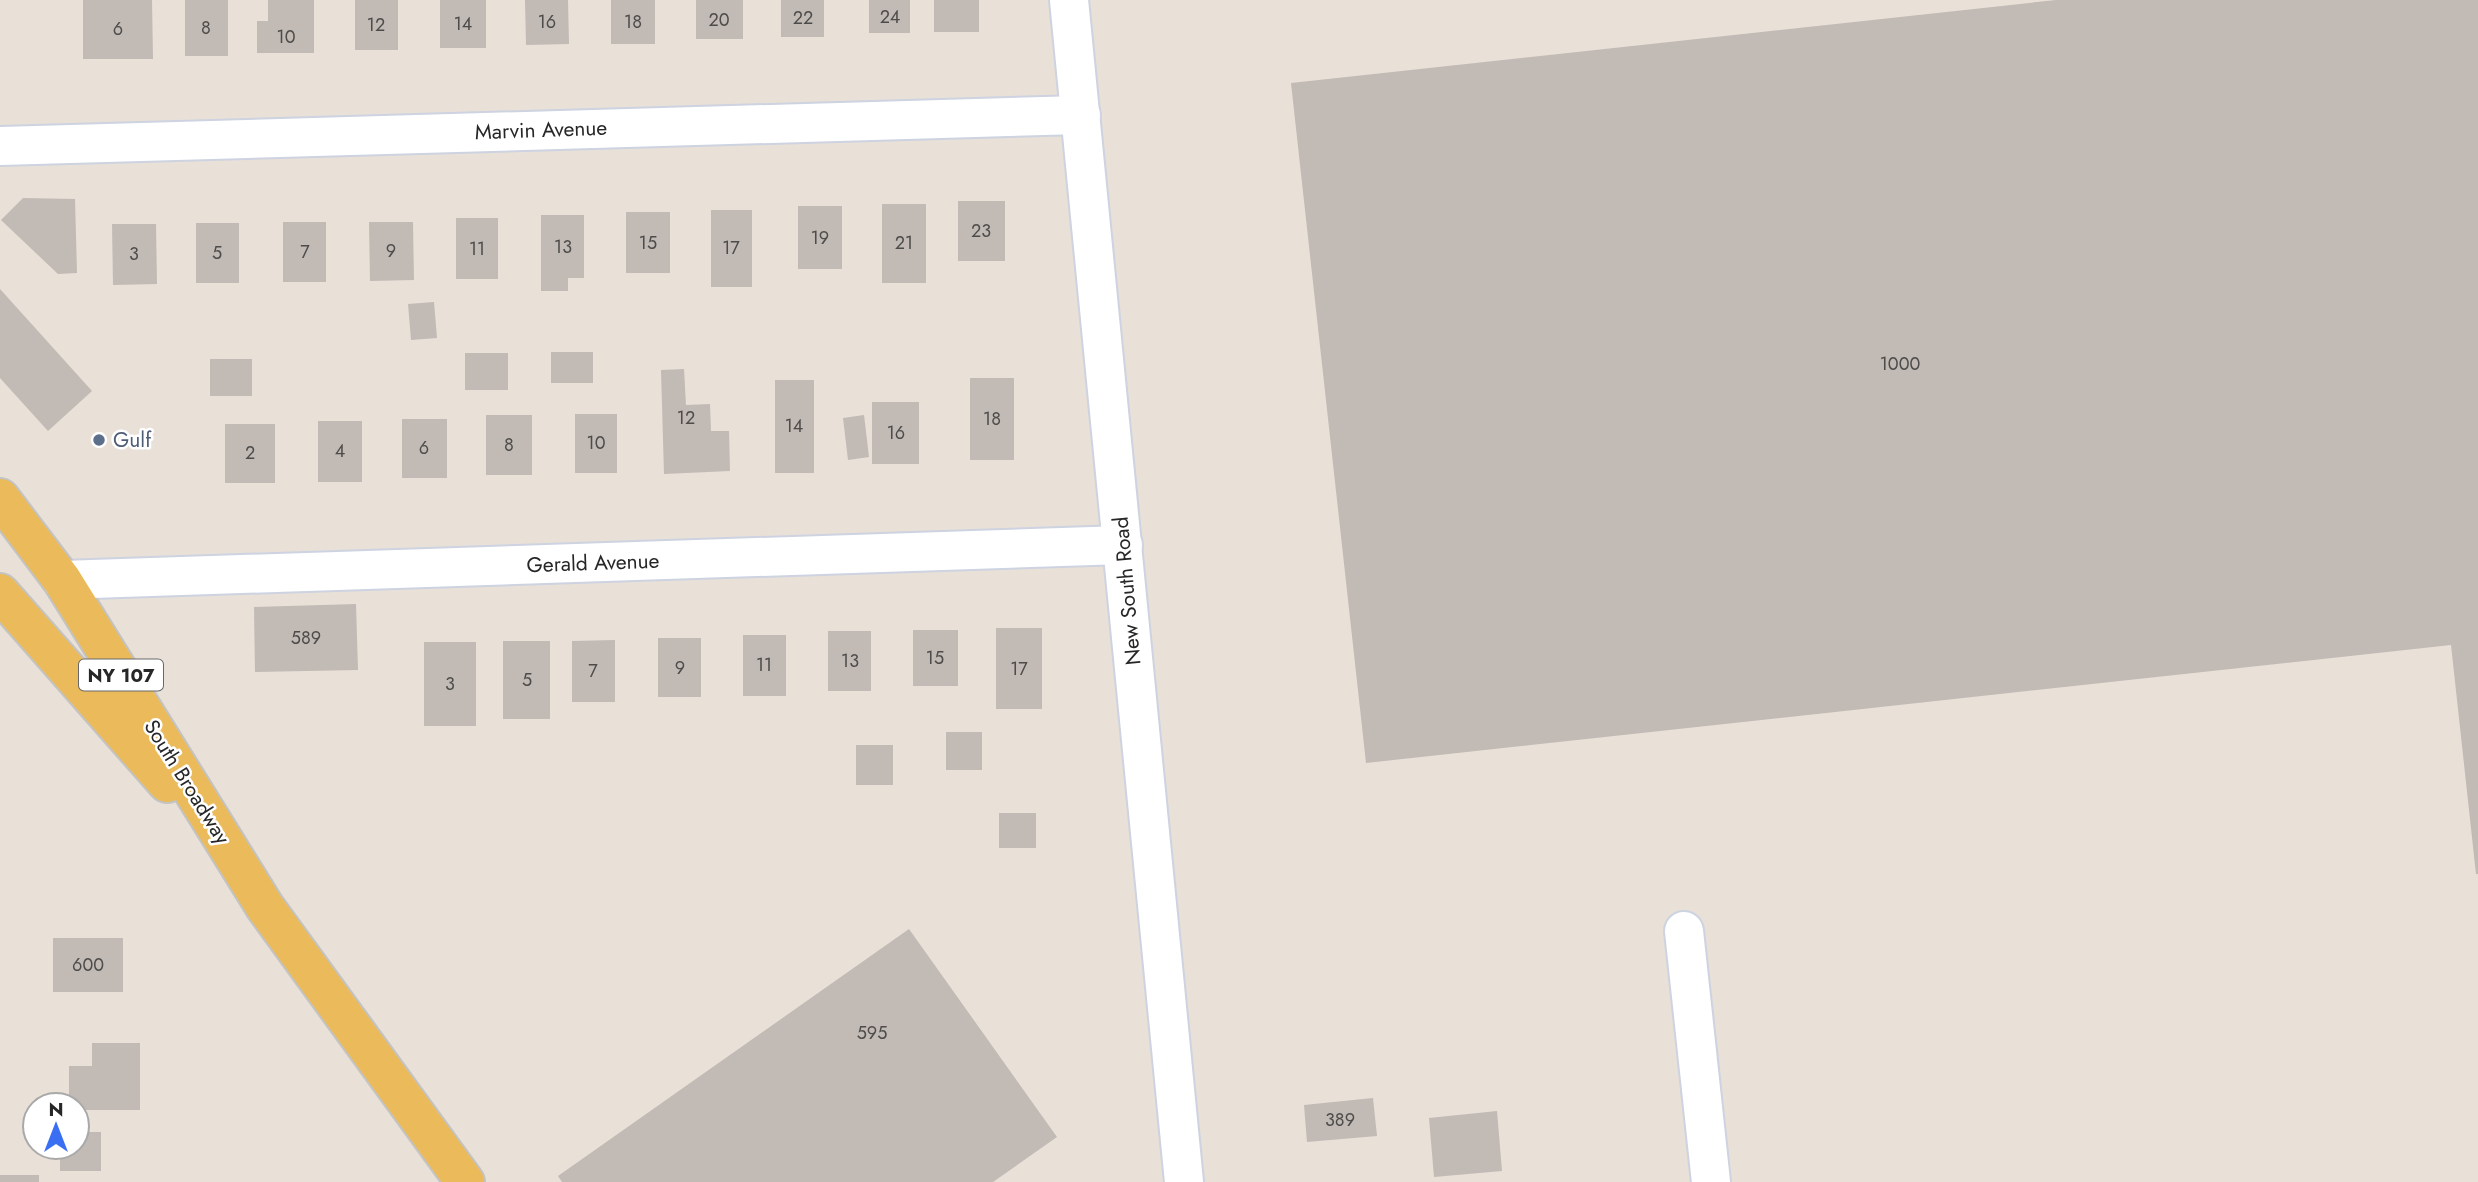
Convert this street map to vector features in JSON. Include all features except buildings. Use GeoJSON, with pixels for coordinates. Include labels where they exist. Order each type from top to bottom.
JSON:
{"type":"FeatureCollection","features":[{"type":"Feature","properties":{"kind":"main road","name":"South Broadway"},"geometry":{"type":"LineString","coordinates":[[0,498],[62,580],[265,907],[465,1182]]}},
{"type":"Feature","properties":{"kind":"main road","name":"South Broadway"},"geometry":{"type":"LineString","coordinates":[[0,593],[34,635],[234,858]]}},
{"type":"Feature","properties":{"kind":"street","name":"New South Road"},"geometry":{"type":"LineString","coordinates":[[1069,0],[1184,1182]]}},
{"type":"Feature","properties":{"kind":"street","name":"Marvin Avenue"},"geometry":{"type":"LineString","coordinates":[[0,146],[1081,115]]}},
{"type":"Feature","properties":{"kind":"street","name":"Gerald Avenue"},"geometry":{"type":"LineString","coordinates":[[62,580],[1123,545]]}},
{"type":"Feature","properties":{"kind":"street"},"geometry":{"type":"LineString","coordinates":[[1684,931],[1711,1182]]}},
{"type":"Feature","properties":{"kind":"place","name":"Gulf"},"geometry":{"type":"Point","coordinates":[99,440]}}]}
